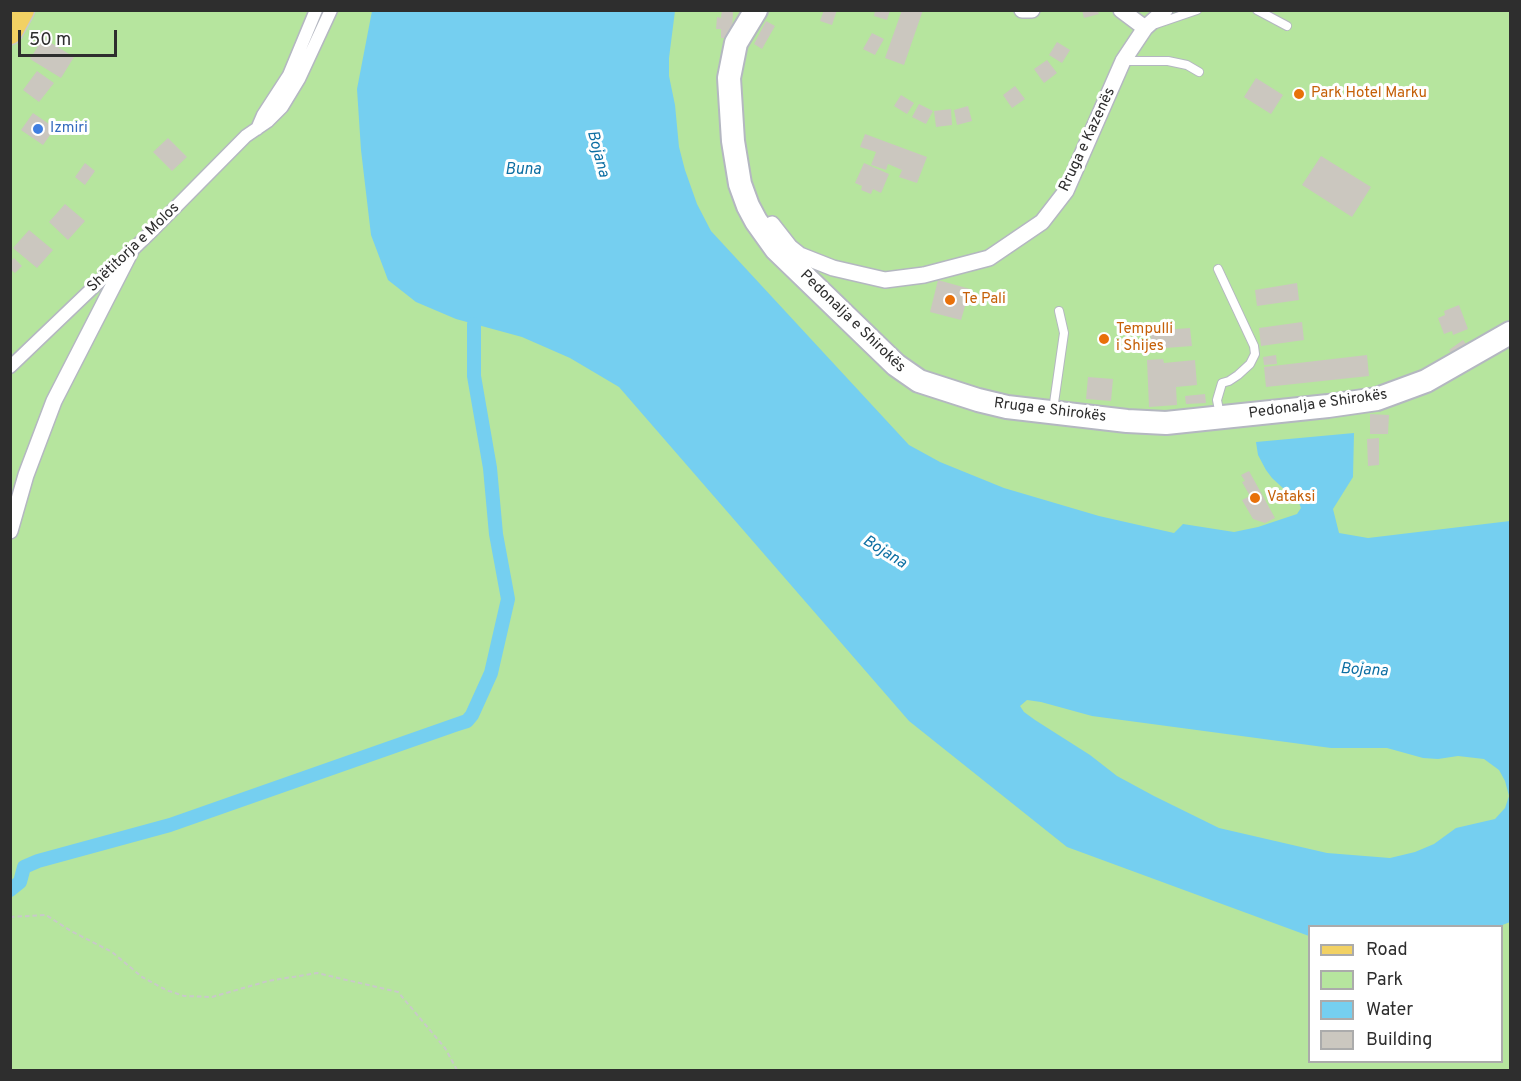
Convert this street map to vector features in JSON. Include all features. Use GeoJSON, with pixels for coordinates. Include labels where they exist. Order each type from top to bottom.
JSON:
{"type":"FeatureCollection","features":[{"type":"Feature","properties":{"kind":"main road"},"geometry":{"type":"LineString","coordinates":[[10,32],[22,10]]}},
{"type":"Feature","properties":{"kind":"main road","name":"Rruga e Shirokës"},"geometry":{"type":"LineString","coordinates":[[756,10],[736,43],[729,78],[733,141],[742,193],[756,221],[776,249],[905,372],[933,387],[1007,407],[1155,423],[1220,417],[1377,399],[1426,381],[1510,333]]}},
{"type":"Feature","properties":{"kind":"street","name":"Shëtitorja e Molos"},"geometry":{"type":"LineString","coordinates":[[256,130],[289,75],[316,10]]}},
{"type":"Feature","properties":{"kind":"street","name":"Shëtitorja e Molos"},"geometry":{"type":"LineString","coordinates":[[10,367],[130,253],[246,136],[282,107],[299,79],[331,10]]}},
{"type":"Feature","properties":{"kind":"street"},"geometry":{"type":"LineString","coordinates":[[1022,10],[1032,10]]}},
{"type":"Feature","properties":{"kind":"street"},"geometry":{"type":"LineString","coordinates":[[1121,10],[1145,28]]}},
{"type":"Feature","properties":{"kind":"street","name":"Rruga e Kazenës"},"geometry":{"type":"LineString","coordinates":[[742,193],[756,200],[790,247],[800,255],[833,268],[885,280],[924,275],[989,258],[1042,222],[1066,191],[1123,61],[1145,28],[1165,10]]}},
{"type":"Feature","properties":{"kind":"street"},"geometry":{"type":"LineString","coordinates":[[10,531],[26,475],[54,402],[130,253]]}},
{"type":"Feature","properties":{"kind":"lane"},"geometry":{"type":"LineString","coordinates":[[1145,28],[1197,10]]}},
{"type":"Feature","properties":{"kind":"lane"},"geometry":{"type":"LineString","coordinates":[[1257,10],[1287,26]]}},
{"type":"Feature","properties":{"kind":"lane"},"geometry":{"type":"LineString","coordinates":[[1123,61],[1168,61],[1187,65],[1199,72]]}},
{"type":"Feature","properties":{"kind":"lane"},"geometry":{"type":"LineString","coordinates":[[1218,269],[1254,346],[1255,354],[1250,364],[1238,375],[1222,383],[1217,400],[1220,417]]}},
{"type":"Feature","properties":{"kind":"lane"},"geometry":{"type":"LineString","coordinates":[[1052,411],[1064,333],[1059,311]]}},
{"type":"Feature","properties":{"kind":"path"},"geometry":{"type":"LineString","coordinates":[[10,916],[46,915],[112,952],[142,977],[166,990],[184,996],[212,997],[268,981],[317,973],[398,992],[445,1048],[457,1071]]}},
{"type":"Feature","properties":{"kind":"green space"},"geometry":{"type":"Polygon","coordinates":[[[10,11],[1510,11],[1510,1070],[11,1070],[10,11]]]}},
{"type":"Feature","properties":{"kind":"water","name":"Buna"},"geometry":{"type":"Polygon","coordinates":[[[372,11],[675,11],[669,76],[675,105],[679,147],[697,204],[711,231],[909,445],[940,462],[1004,488],[1099,516],[1174,533],[1183,524],[1234,532],[1297,514],[1301,508],[1299,503],[1266,470],[1258,455],[1256,442],[1354,433],[1353,477],[1333,509],[1339,533],[1368,538],[1510,521],[1510,922],[1502,925],[1308,925],[1308,936],[1067,847],[909,721],[619,387],[570,358],[522,337],[456,319],[416,302],[388,280],[371,235],[361,150],[357,89],[372,11]],[[1027,700],[1020,706],[1035,720],[1090,755],[1117,776],[1219,828],[1327,853],[1390,858],[1415,852],[1434,844],[1456,828],[1495,819],[1505,808],[1509,796],[1499,770],[1484,759],[1458,756],[1438,759],[1423,758],[1387,748],[1331,748],[1092,716],[1027,700]]]}},
{"type":"Feature","properties":{"kind":"building"},"geometry":{"type":"Polygon","coordinates":[[[722,10],[733,10],[732,38],[721,38],[721,29],[716,29],[717,17],[721,18],[722,10]]]}},
{"type":"Feature","properties":{"kind":"building"},"geometry":{"type":"Polygon","coordinates":[[[824,10],[837,10],[832,25],[820,21],[824,10]]]}},
{"type":"Feature","properties":{"kind":"building"},"geometry":{"type":"Polygon","coordinates":[[[875,10],[890,10],[887,20],[874,16],[875,10]]]}},
{"type":"Feature","properties":{"kind":"building"},"geometry":{"type":"Polygon","coordinates":[[[902,10],[923,10],[904,65],[885,58],[902,10]]]}},
{"type":"Feature","properties":{"kind":"building"},"geometry":{"type":"Polygon","coordinates":[[[1082,10],[1097,10],[1099,14],[1084,18],[1082,10]]]}},
{"type":"Feature","properties":{"kind":"building"},"geometry":{"type":"Polygon","coordinates":[[[766,21],[775,26],[762,49],[754,44],[766,21]]]}},
{"type":"Feature","properties":{"kind":"building"},"geometry":{"type":"Polygon","coordinates":[[[872,33],[884,39],[875,55],[863,49],[872,33]]]}},
{"type":"Feature","properties":{"kind":"building"},"geometry":{"type":"Polygon","coordinates":[[[43,38],[74,57],[61,78],[30,59],[43,38]]]}},
{"type":"Feature","properties":{"kind":"building"},"geometry":{"type":"Polygon","coordinates":[[[1057,42],[1070,50],[1062,63],[1049,55],[1057,42]]]}},
{"type":"Feature","properties":{"kind":"building"},"geometry":{"type":"Polygon","coordinates":[[[1047,60],[1057,73],[1044,83],[1034,69],[1047,60]]]}},
{"type":"Feature","properties":{"kind":"building"},"geometry":{"type":"Polygon","coordinates":[[[37,71],[54,83],[39,102],[23,90],[37,71]]]}},
{"type":"Feature","properties":{"kind":"building"},"geometry":{"type":"Polygon","coordinates":[[[1256,78],[1283,95],[1271,114],[1244,97],[1256,78]]]}},
{"type":"Feature","properties":{"kind":"building"},"geometry":{"type":"Polygon","coordinates":[[[1015,86],[1025,99],[1012,108],[1003,95],[1015,86]]]}},
{"type":"Feature","properties":{"kind":"building"},"geometry":{"type":"Polygon","coordinates":[[[901,95],[914,103],[907,114],[894,106],[901,95]]]}},
{"type":"Feature","properties":{"kind":"building"},"geometry":{"type":"Polygon","coordinates":[[[919,104],[933,111],[926,124],[912,117],[919,104]]]}},
{"type":"Feature","properties":{"kind":"building"},"geometry":{"type":"Polygon","coordinates":[[[968,106],[972,121],[957,125],[954,110],[968,106]]]}},
{"type":"Feature","properties":{"kind":"building"},"geometry":{"type":"Polygon","coordinates":[[[951,109],[952,125],[936,127],[934,111],[951,109]]]}},
{"type":"Feature","properties":{"kind":"building","name":"Izmiri"},"geometry":{"type":"Polygon","coordinates":[[[33,113],[55,128],[43,145],[21,130],[33,113]]]}},
{"type":"Feature","properties":{"kind":"building"},"geometry":{"type":"Polygon","coordinates":[[[865,134],[927,157],[917,183],[899,177],[902,170],[888,164],[886,170],[871,165],[876,152],[860,147],[865,134]]]}},
{"type":"Feature","properties":{"kind":"building"},"geometry":{"type":"Polygon","coordinates":[[[168,138],[187,157],[172,171],[153,152],[168,138]]]}},
{"type":"Feature","properties":{"kind":"building"},"geometry":{"type":"Polygon","coordinates":[[[1321,156],[1371,187],[1352,217],[1302,185],[1321,156]]]}},
{"type":"Feature","properties":{"kind":"building"},"geometry":{"type":"Polygon","coordinates":[[[85,163],[95,171],[85,185],[75,177],[85,163]]]}},
{"type":"Feature","properties":{"kind":"building"},"geometry":{"type":"Polygon","coordinates":[[[864,163],[889,174],[881,193],[873,189],[871,194],[861,190],[862,186],[855,183],[864,163]]]}},
{"type":"Feature","properties":{"kind":"building"},"geometry":{"type":"Polygon","coordinates":[[[65,204],[85,221],[68,240],[49,222],[65,204]]]}},
{"type":"Feature","properties":{"kind":"building"},"geometry":{"type":"Polygon","coordinates":[[[29,230],[53,250],[37,268],[13,248],[29,230]]]}},
{"type":"Feature","properties":{"kind":"building"},"geometry":{"type":"Polygon","coordinates":[[[14,258],[22,266],[15,273],[10,269],[10,262],[14,258]]]}},
{"type":"Feature","properties":{"kind":"building","name":"Te Pali"},"geometry":{"type":"Polygon","coordinates":[[[938,280],[970,289],[961,320],[930,312],[938,280]]]}},
{"type":"Feature","properties":{"kind":"building"},"geometry":{"type":"Polygon","coordinates":[[[1297,283],[1299,300],[1257,306],[1255,290],[1297,283]]]}},
{"type":"Feature","properties":{"kind":"building"},"geometry":{"type":"Polygon","coordinates":[[[1459,305],[1468,329],[1453,335],[1452,331],[1444,334],[1438,318],[1445,315],[1444,311],[1459,305]]]}},
{"type":"Feature","properties":{"kind":"building"},"geometry":{"type":"Polygon","coordinates":[[[1302,322],[1304,340],[1261,346],[1259,328],[1302,322]]]}},
{"type":"Feature","properties":{"kind":"building"},"geometry":{"type":"Polygon","coordinates":[[[1190,328],[1192,346],[1152,349],[1150,331],[1190,328]]]}},
{"type":"Feature","properties":{"kind":"building"},"geometry":{"type":"Polygon","coordinates":[[[1463,340],[1469,348],[1454,357],[1449,350],[1463,340]]]}},
{"type":"Feature","properties":{"kind":"building"},"geometry":{"type":"Polygon","coordinates":[[[1276,355],[1277,364],[1264,365],[1263,357],[1276,355]]]}},
{"type":"Feature","properties":{"kind":"building"},"geometry":{"type":"Polygon","coordinates":[[[1367,355],[1369,376],[1266,387],[1264,367],[1367,355]]]}},
{"type":"Feature","properties":{"kind":"building"},"geometry":{"type":"Polygon","coordinates":[[[1163,359],[1164,363],[1195,360],[1197,385],[1176,387],[1177,405],[1149,407],[1147,360],[1163,359]]]}},
{"type":"Feature","properties":{"kind":"building"},"geometry":{"type":"Polygon","coordinates":[[[1088,377],[1113,379],[1111,401],[1086,399],[1088,377]]]}},
{"type":"Feature","properties":{"kind":"building"},"geometry":{"type":"Polygon","coordinates":[[[1205,394],[1206,403],[1186,404],[1185,396],[1205,394]]]}},
{"type":"Feature","properties":{"kind":"building"},"geometry":{"type":"Polygon","coordinates":[[[1370,414],[1389,415],[1388,434],[1370,434],[1370,414]]]}},
{"type":"Feature","properties":{"kind":"building"},"geometry":{"type":"Polygon","coordinates":[[[1379,438],[1379,465],[1368,466],[1367,439],[1379,438]]]}},
{"type":"Feature","properties":{"kind":"building","name":"Vataksi"},"geometry":{"type":"Polygon","coordinates":[[[1249,471],[1275,518],[1265,523],[1253,519],[1242,500],[1250,496],[1242,482],[1245,481],[1241,475],[1249,471]]]}},
{"type":"Feature","properties":{"kind":"waterway"},"geometry":{"type":"LineString","coordinates":[[10,890],[20,882],[24,867],[38,861],[170,825],[467,721],[472,715],[491,673],[508,599],[496,534],[490,468],[474,376],[474,324]]}},
{"type":"Feature","properties":{"kind":"place","name":"Park Hotel Marku"},"geometry":{"type":"Point","coordinates":[1299,94]}},
{"type":"Feature","properties":{"kind":"place","name":"Izmiri"},"geometry":{"type":"Point","coordinates":[38,129]}},
{"type":"Feature","properties":{"kind":"place","name":"Te Pali"},"geometry":{"type":"Point","coordinates":[950,300]}},
{"type":"Feature","properties":{"kind":"place","name":"Tempulli i Shijes"},"geometry":{"type":"Point","coordinates":[1104,339]}},
{"type":"Feature","properties":{"kind":"place","name":"Vataksi"},"geometry":{"type":"Point","coordinates":[1255,498]}},
{"type":"Feature","properties":{"kind":"water label","name":"Bojana"},"geometry":{"type":"Point","coordinates":[597,154]}},
{"type":"Feature","properties":{"kind":"water label","name":"Bojana"},"geometry":{"type":"Point","coordinates":[884,553]}},
{"type":"Feature","properties":{"kind":"water label","name":"Bojana"},"geometry":{"type":"Point","coordinates":[1364,671]}}]}
